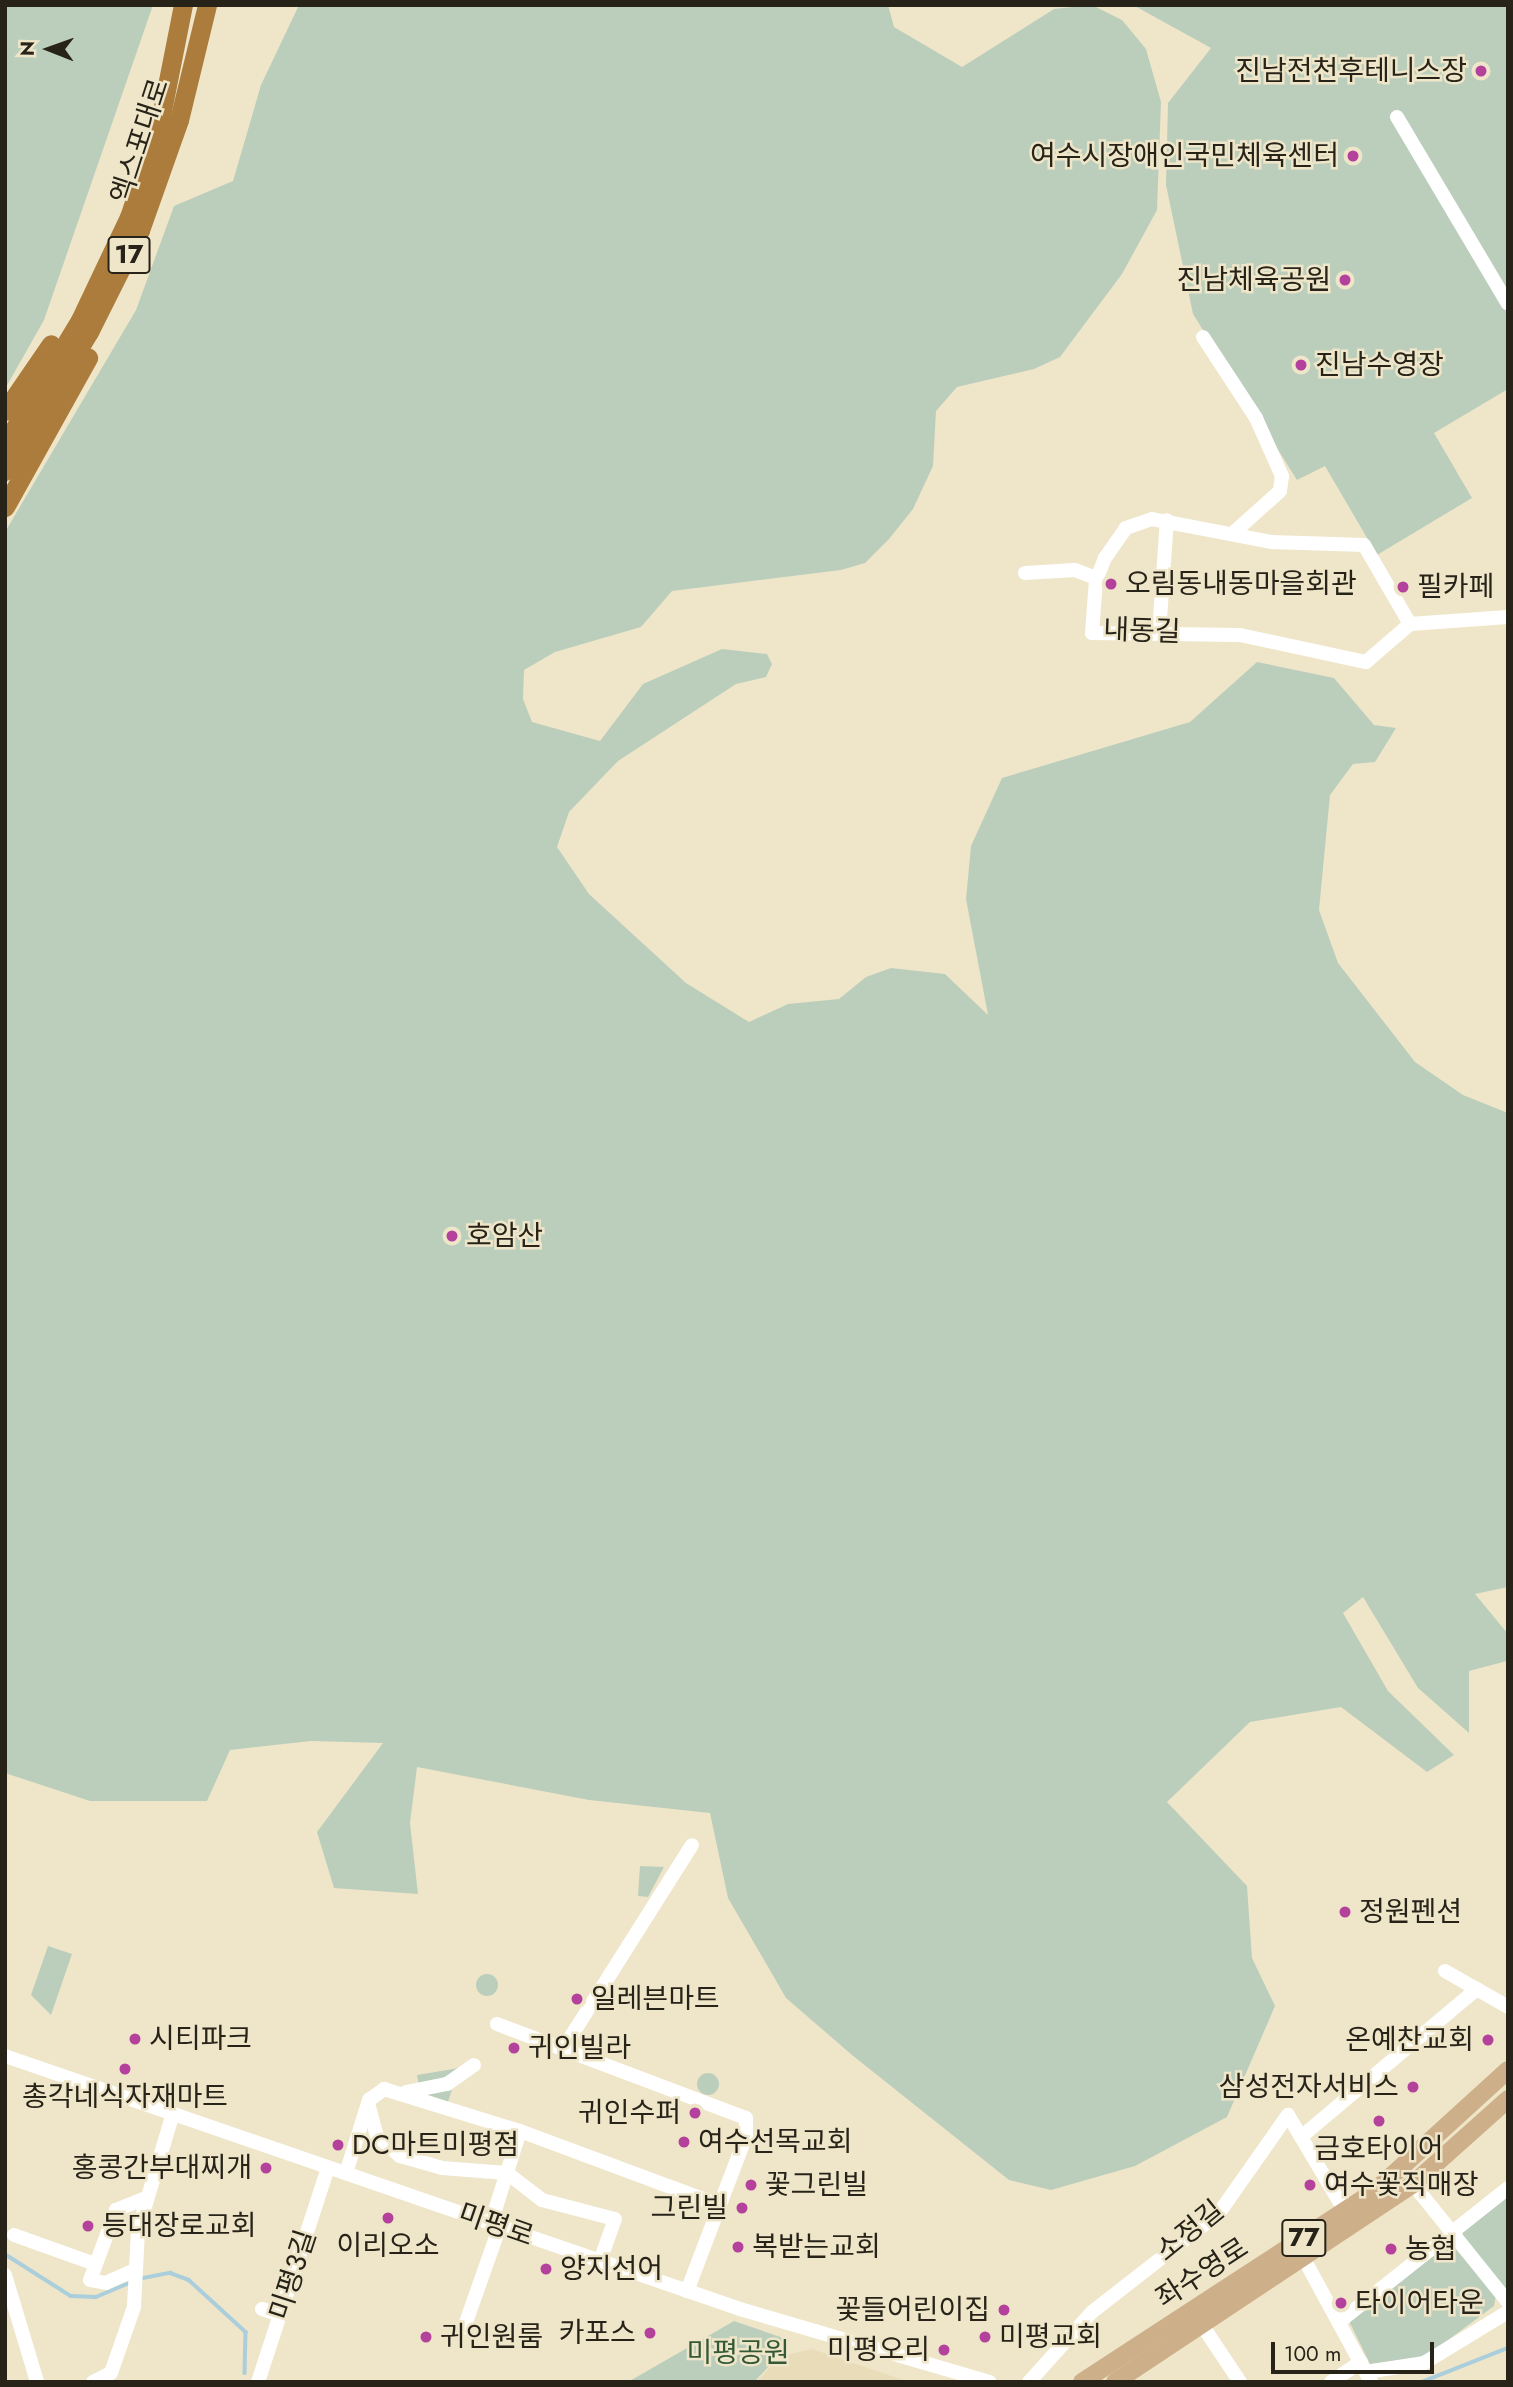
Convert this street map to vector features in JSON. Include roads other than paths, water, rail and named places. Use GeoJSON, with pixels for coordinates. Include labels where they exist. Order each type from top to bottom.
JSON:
{"type":"FeatureCollection","features":[{"type":"Feature","properties":{"kind":"highway","name":"엑스포대로"},"geometry":{"type":"LineString","coordinates":[[5,444],[116,265],[158,131],[183,5]]}},
{"type":"Feature","properties":{"kind":"highway","name":"엑스포대로"},"geometry":{"type":"LineString","coordinates":[[5,471],[116,265],[163,169],[206,12]]}},
{"type":"Feature","properties":{"kind":"highway"},"geometry":{"type":"LineString","coordinates":[[5,411],[116,265]]}},
{"type":"Feature","properties":{"kind":"highway"},"geometry":{"type":"LineString","coordinates":[[5,507],[102,334],[116,265]]}},
{"type":"Feature","properties":{"kind":"main road","name":"좌수영로"},"geometry":{"type":"LineString","coordinates":[[1082,2382],[1345,2211],[1455,2123],[1505,2079]]}},
{"type":"Feature","properties":{"kind":"main road","name":"좌수영로"},"geometry":{"type":"LineString","coordinates":[[1115,2382],[1304,2259],[1413,2184],[1508,2099]]}},
{"type":"Feature","properties":{"kind":"main road"},"geometry":{"type":"LineString","coordinates":[[1455,2123],[1468,2137]]}},
{"type":"Feature","properties":{"kind":"street"},"geometry":{"type":"LineString","coordinates":[[1397,117],[1508,304]]}},
{"type":"Feature","properties":{"kind":"street"},"geometry":{"type":"LineString","coordinates":[[1203,337],[1256,418],[1282,476],[1280,491],[1232,534]]}},
{"type":"Feature","properties":{"kind":"street"},"geometry":{"type":"LineString","coordinates":[[1159,633],[1167,520]]}},
{"type":"Feature","properties":{"kind":"street","name":"내동길"},"geometry":{"type":"LineString","coordinates":[[1167,520],[1232,534],[1271,542],[1364,545],[1410,624],[1366,662],[1240,635],[1092,633],[1096,578],[1126,528],[1167,520]]}},
{"type":"Feature","properties":{"kind":"street"},"geometry":{"type":"LineString","coordinates":[[1025,573],[1075,570],[1096,578]]}},
{"type":"Feature","properties":{"kind":"street"},"geometry":{"type":"LineString","coordinates":[[1410,624],[1508,617]]}},
{"type":"Feature","properties":{"kind":"street"},"geometry":{"type":"LineString","coordinates":[[563,2049],[692,1845]]}},
{"type":"Feature","properties":{"kind":"street"},"geometry":{"type":"LineString","coordinates":[[1445,1971],[1508,2007]]}},
{"type":"Feature","properties":{"kind":"street"},"geometry":{"type":"LineString","coordinates":[[1301,2137],[1477,1989]]}},
{"type":"Feature","properties":{"kind":"street"},"geometry":{"type":"LineString","coordinates":[[496,2024],[743,2115],[746,2136],[687,2291]]}},
{"type":"Feature","properties":{"kind":"street","name":"미평로"},"geometry":{"type":"LineString","coordinates":[[5,2056],[687,2291],[990,2382]]}},
{"type":"Feature","properties":{"kind":"street"},"geometry":{"type":"LineString","coordinates":[[405,2092],[460,2077],[468,2063]]}},
{"type":"Feature","properties":{"kind":"street"},"geometry":{"type":"LineString","coordinates":[[345,2173],[368,2103],[384,2089],[405,2092],[520,2131],[719,2205]]}},
{"type":"Feature","properties":{"kind":"street"},"geometry":{"type":"LineString","coordinates":[[368,2103],[377,2136],[400,2155],[442,2168],[507,2173],[540,2199],[615,2220],[600,2261]]}},
{"type":"Feature","properties":{"kind":"street"},"geometry":{"type":"LineString","coordinates":[[93,2382],[114,2378],[135,2277],[146,2198],[173,2113]]}},
{"type":"Feature","properties":{"kind":"street","name":"소정길"},"geometry":{"type":"LineString","coordinates":[[1029,2382],[1092,2312],[1223,2208],[1288,2115],[1345,2211]]}},
{"type":"Feature","properties":{"kind":"street"},"geometry":{"type":"LineString","coordinates":[[464,2328],[520,2131]]}},
{"type":"Feature","properties":{"kind":"street","name":"미평3길"},"geometry":{"type":"LineString","coordinates":[[258,2382],[328,2168]]}},
{"type":"Feature","properties":{"kind":"street"},"geometry":{"type":"LineString","coordinates":[[1413,2184],[1508,2302]]}},
{"type":"Feature","properties":{"kind":"street"},"geometry":{"type":"LineString","coordinates":[[1339,2322],[1454,2236],[1508,2188]]}},
{"type":"Feature","properties":{"kind":"street"},"geometry":{"type":"LineString","coordinates":[[135,2277],[97,2284],[90,2279],[116,2210],[146,2198]]}},
{"type":"Feature","properties":{"kind":"street"},"geometry":{"type":"LineString","coordinates":[[14,2235],[95,2264]]}},
{"type":"Feature","properties":{"kind":"street"},"geometry":{"type":"LineString","coordinates":[[1304,2259],[1366,2372]]}},
{"type":"Feature","properties":{"kind":"street"},"geometry":{"type":"LineString","coordinates":[[5,2275],[37,2382]]}},
{"type":"Feature","properties":{"kind":"street"},"geometry":{"type":"LineString","coordinates":[[262,2309],[280,2315]]}},
{"type":"Feature","properties":{"kind":"street"},"geometry":{"type":"LineString","coordinates":[[1331,2382],[1366,2372],[1424,2363],[1508,2312]]}},
{"type":"Feature","properties":{"kind":"street"},"geometry":{"type":"LineString","coordinates":[[1202,2325],[1240,2382]]}},
{"type":"Feature","properties":{"kind":"waterway"},"geometry":{"type":"LineString","coordinates":[[5,2254],[71,2296],[96,2297],[132,2282]]}},
{"type":"Feature","properties":{"kind":"waterway"},"geometry":{"type":"LineString","coordinates":[[138,2279],[170,2273],[189,2280],[246,2332],[245,2373]]}},
{"type":"Feature","properties":{"kind":"waterway"},"geometry":{"type":"LineString","coordinates":[[1422,2382],[1508,2348]]}},
{"type":"Feature","properties":{"kind":"place","name":"진남전천후테니스장"},"geometry":{"type":"Point","coordinates":[1481,71]}},
{"type":"Feature","properties":{"kind":"place","name":"여수시장애인국민체육센터"},"geometry":{"type":"Point","coordinates":[1353,156]}},
{"type":"Feature","properties":{"kind":"place","name":"진남체육공원"},"geometry":{"type":"Point","coordinates":[1345,280]}},
{"type":"Feature","properties":{"kind":"place","name":"진남수영장"},"geometry":{"type":"Point","coordinates":[1301,365]}},
{"type":"Feature","properties":{"kind":"place","name":"오림동내동마을회관"},"geometry":{"type":"Point","coordinates":[1111,584]}},
{"type":"Feature","properties":{"kind":"place","name":"필카페"},"geometry":{"type":"Point","coordinates":[1403,587]}},
{"type":"Feature","properties":{"kind":"place","name":"호암산"},"geometry":{"type":"Point","coordinates":[452,1236]}},
{"type":"Feature","properties":{"kind":"place","name":"정원펜션"},"geometry":{"type":"Point","coordinates":[1345,1912]}},
{"type":"Feature","properties":{"kind":"place","name":"일레븐마트"},"geometry":{"type":"Point","coordinates":[577,1999]}},
{"type":"Feature","properties":{"kind":"place","name":"시티파크"},"geometry":{"type":"Point","coordinates":[135,2039]}},
{"type":"Feature","properties":{"kind":"place","name":"온예찬교회"},"geometry":{"type":"Point","coordinates":[1488,2040]}},
{"type":"Feature","properties":{"kind":"place","name":"귀인빌라"},"geometry":{"type":"Point","coordinates":[514,2048]}},
{"type":"Feature","properties":{"kind":"place","name":"총각네식자재마트"},"geometry":{"type":"Point","coordinates":[125,2069]}},
{"type":"Feature","properties":{"kind":"place","name":"삼성전자서비스"},"geometry":{"type":"Point","coordinates":[1413,2087]}},
{"type":"Feature","properties":{"kind":"place","name":"귀인수퍼"},"geometry":{"type":"Point","coordinates":[695,2113]}},
{"type":"Feature","properties":{"kind":"place","name":"금호타이어"},"geometry":{"type":"Point","coordinates":[1379,2121]}},
{"type":"Feature","properties":{"kind":"place","name":"여수선목교회"},"geometry":{"type":"Point","coordinates":[684,2142]}},
{"type":"Feature","properties":{"kind":"place","name":"DC마트미평점"},"geometry":{"type":"Point","coordinates":[338,2145]}},
{"type":"Feature","properties":{"kind":"place","name":"홍콩간부대찌개"},"geometry":{"type":"Point","coordinates":[266,2168]}},
{"type":"Feature","properties":{"kind":"place","name":"꽃그린빌"},"geometry":{"type":"Point","coordinates":[751,2185]}},
{"type":"Feature","properties":{"kind":"place","name":"여수꽃직매장"},"geometry":{"type":"Point","coordinates":[1310,2185]}},
{"type":"Feature","properties":{"kind":"place","name":"그린빌"},"geometry":{"type":"Point","coordinates":[742,2208]}},
{"type":"Feature","properties":{"kind":"place","name":"이리오소"},"geometry":{"type":"Point","coordinates":[388,2218]}},
{"type":"Feature","properties":{"kind":"place","name":"등대장로교회"},"geometry":{"type":"Point","coordinates":[88,2226]}},
{"type":"Feature","properties":{"kind":"place","name":"복받는교회"},"geometry":{"type":"Point","coordinates":[738,2247]}},
{"type":"Feature","properties":{"kind":"place","name":"농협"},"geometry":{"type":"Point","coordinates":[1391,2249]}},
{"type":"Feature","properties":{"kind":"place","name":"양지선어"},"geometry":{"type":"Point","coordinates":[546,2269]}},
{"type":"Feature","properties":{"kind":"place","name":"타이어타운"},"geometry":{"type":"Point","coordinates":[1341,2303]}},
{"type":"Feature","properties":{"kind":"place","name":"꽃들어린이집"},"geometry":{"type":"Point","coordinates":[1004,2310]}},
{"type":"Feature","properties":{"kind":"place","name":"카포스"},"geometry":{"type":"Point","coordinates":[650,2333]}},
{"type":"Feature","properties":{"kind":"place","name":"귀인원룸"},"geometry":{"type":"Point","coordinates":[426,2337]}},
{"type":"Feature","properties":{"kind":"place","name":"미평교회"},"geometry":{"type":"Point","coordinates":[985,2337]}},
{"type":"Feature","properties":{"kind":"place","name":"미평오리"},"geometry":{"type":"Point","coordinates":[944,2350]}},
{"type":"Feature","properties":{"kind":"park label","name":"미평공원"},"geometry":{"type":"Point","coordinates":[738,2353]}}]}
